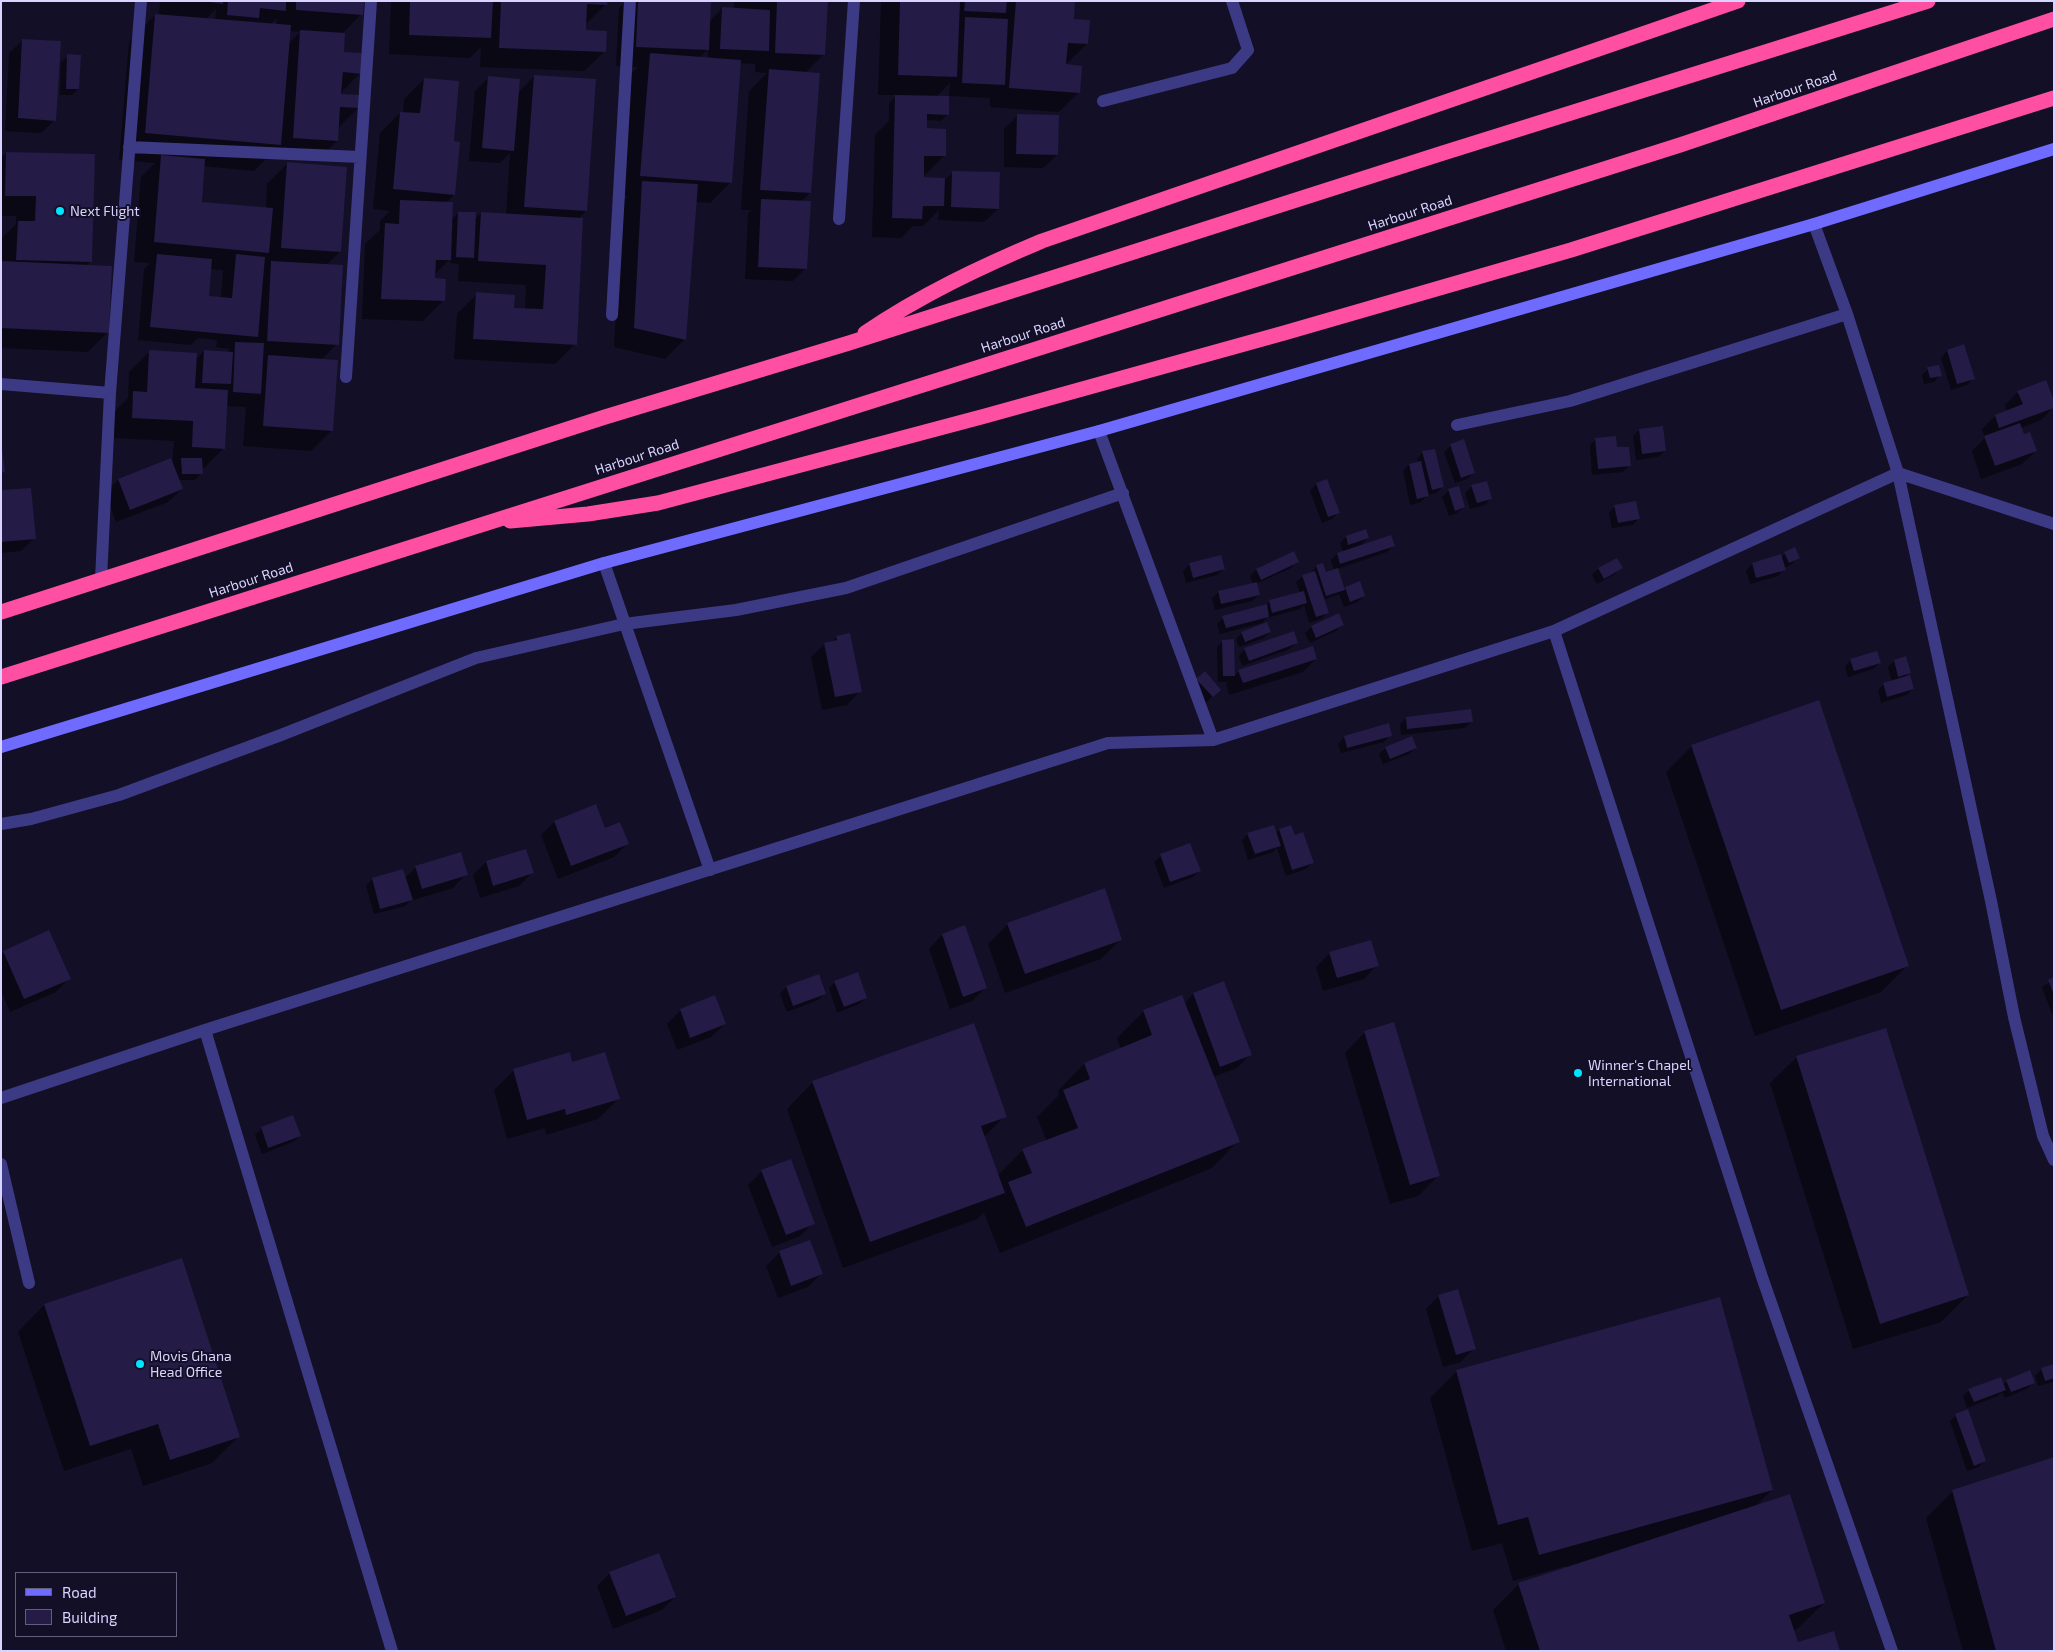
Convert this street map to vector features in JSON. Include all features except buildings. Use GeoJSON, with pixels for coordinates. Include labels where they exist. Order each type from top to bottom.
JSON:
{"type":"FeatureCollection","features":[{"type":"Feature","properties":{"kind":"highway"},"geometry":{"type":"LineString","coordinates":[[849,343],[908,305],[975,269],[1042,240],[1738,1]]}},
{"type":"Feature","properties":{"kind":"highway"},"geometry":{"type":"LineString","coordinates":[[1,612],[605,417],[849,343],[1443,153],[1928,1]]}},
{"type":"Feature","properties":{"kind":"highway","name":"Harbour Road"},"geometry":{"type":"LineString","coordinates":[[1,677],[481,523],[1680,145],[2054,19]]}},
{"type":"Feature","properties":{"kind":"highway"},"geometry":{"type":"LineString","coordinates":[[481,523],[588,514],[658,503],[985,416],[1274,336],[1570,250],[2054,98]]}},
{"type":"Feature","properties":{"kind":"street"},"geometry":{"type":"LineString","coordinates":[[101,579],[110,392],[141,1]]}},
{"type":"Feature","properties":{"kind":"street"},"geometry":{"type":"LineString","coordinates":[[346,377],[371,1]]}},
{"type":"Feature","properties":{"kind":"street"},"geometry":{"type":"LineString","coordinates":[[612,315],[630,1]]}},
{"type":"Feature","properties":{"kind":"street"},"geometry":{"type":"LineString","coordinates":[[839,219],[854,1]]}},
{"type":"Feature","properties":{"kind":"street"},"geometry":{"type":"LineString","coordinates":[[1104,101],[1232,68],[1248,50],[1232,1]]}},
{"type":"Feature","properties":{"kind":"street"},"geometry":{"type":"LineString","coordinates":[[129,147],[360,157]]}},
{"type":"Feature","properties":{"kind":"street"},"geometry":{"type":"LineString","coordinates":[[1,748],[604,563],[1099,431],[1814,224],[2054,149]]}},
{"type":"Feature","properties":{"kind":"street"},"geometry":{"type":"LineString","coordinates":[[1814,224],[1847,314],[1898,473],[1991,901],[2014,1017],[2043,1136],[2054,1160]]}},
{"type":"Feature","properties":{"kind":"street"},"geometry":{"type":"LineString","coordinates":[[1457,425],[1570,401],[1847,314]]}},
{"type":"Feature","properties":{"kind":"street"},"geometry":{"type":"LineString","coordinates":[[1,384],[110,392]]}},
{"type":"Feature","properties":{"kind":"street"},"geometry":{"type":"LineString","coordinates":[[1099,431],[1213,740]]}},
{"type":"Feature","properties":{"kind":"street"},"geometry":{"type":"LineString","coordinates":[[1,1098],[205,1030],[1108,743],[1213,740],[1554,631],[1898,473],[2054,524]]}},
{"type":"Feature","properties":{"kind":"street"},"geometry":{"type":"LineString","coordinates":[[1,824],[31,819],[119,795],[281,735],[476,658],[624,624],[736,610],[846,588],[1123,493]]}},
{"type":"Feature","properties":{"kind":"street"},"geometry":{"type":"LineString","coordinates":[[604,563],[710,870]]}},
{"type":"Feature","properties":{"kind":"street"},"geometry":{"type":"LineString","coordinates":[[1554,631],[1762,1277],[1892,1651]]}},
{"type":"Feature","properties":{"kind":"street"},"geometry":{"type":"LineString","coordinates":[[205,1030],[392,1651]]}},
{"type":"Feature","properties":{"kind":"street"},"geometry":{"type":"LineString","coordinates":[[1,1164],[29,1283]]}},
{"type":"Feature","properties":{"kind":"place","name":"Next Flight"},"geometry":{"type":"Point","coordinates":[60,211]}},
{"type":"Feature","properties":{"kind":"place","name":"Winner's Chapel International"},"geometry":{"type":"Point","coordinates":[1578,1073]}},
{"type":"Feature","properties":{"kind":"place","name":"Movis Ghana Head Office"},"geometry":{"type":"Point","coordinates":[140,1364]}}]}
